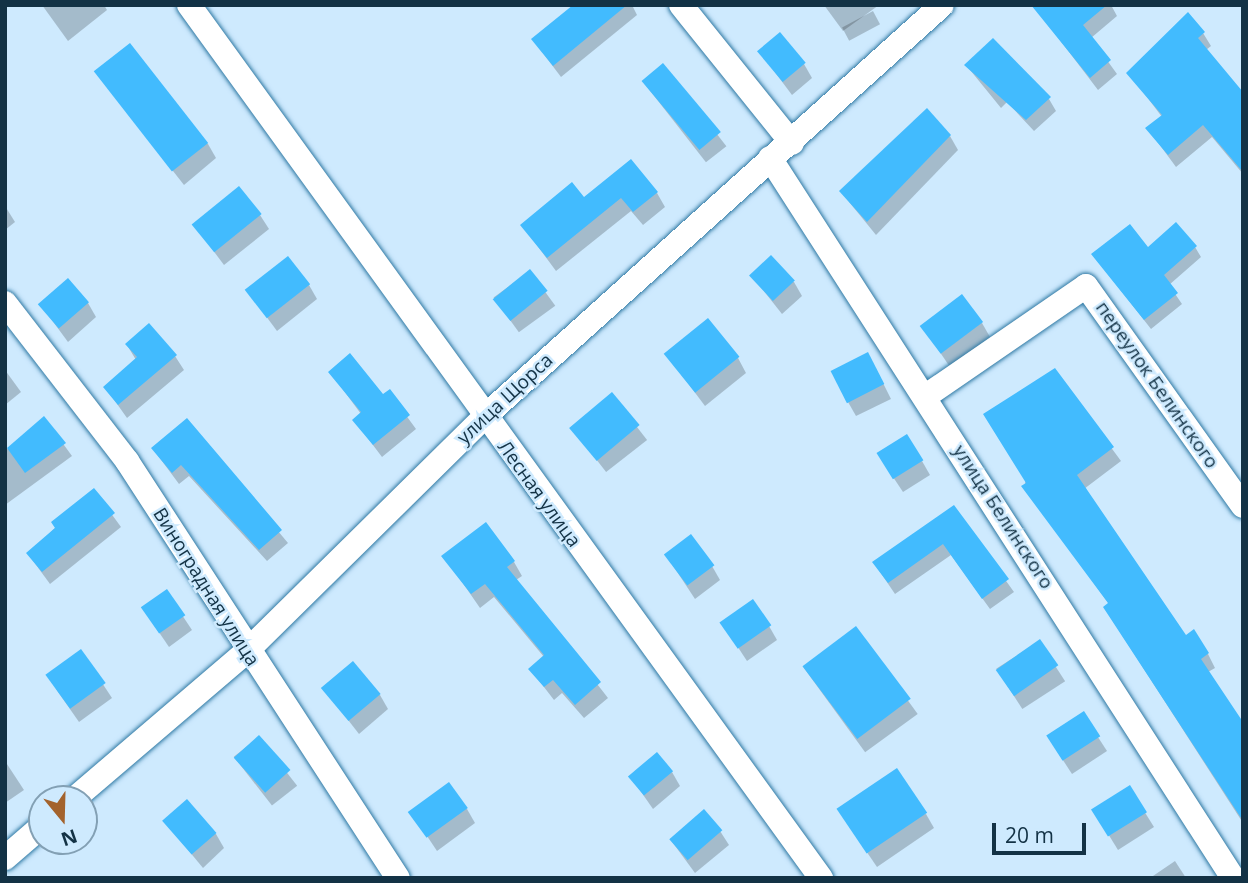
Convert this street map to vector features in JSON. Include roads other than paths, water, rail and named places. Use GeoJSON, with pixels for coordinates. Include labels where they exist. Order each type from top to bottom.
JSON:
{"type":"FeatureCollection","features":[{"type":"Feature","properties":{"kind":"street","name":"Лесная улица"},"geometry":{"type":"LineString","coordinates":[[189,5],[483,418],[821,878]]}},
{"type":"Feature","properties":{"kind":"street"},"geometry":{"type":"LineString","coordinates":[[681,5],[792,143]]}},
{"type":"Feature","properties":{"kind":"street","name":"улица Щорса"},"geometry":{"type":"LineString","coordinates":[[90,785],[246,652],[483,418],[770,158],[792,143],[942,5]]}},
{"type":"Feature","properties":{"kind":"street","name":"улица Белинского"},"geometry":{"type":"LineString","coordinates":[[770,158],[926,396],[1233,878]]}},
{"type":"Feature","properties":{"kind":"street","name":"переулок Белинского"},"geometry":{"type":"LineString","coordinates":[[926,396],[1086,286],[1243,506]]}},
{"type":"Feature","properties":{"kind":"street","name":"Виноградная улица"},"geometry":{"type":"LineString","coordinates":[[5,303],[127,461],[246,652],[398,878]]}},
{"type":"Feature","properties":{"kind":"street"},"geometry":{"type":"LineString","coordinates":[[5,858],[28,838]]}}]}
